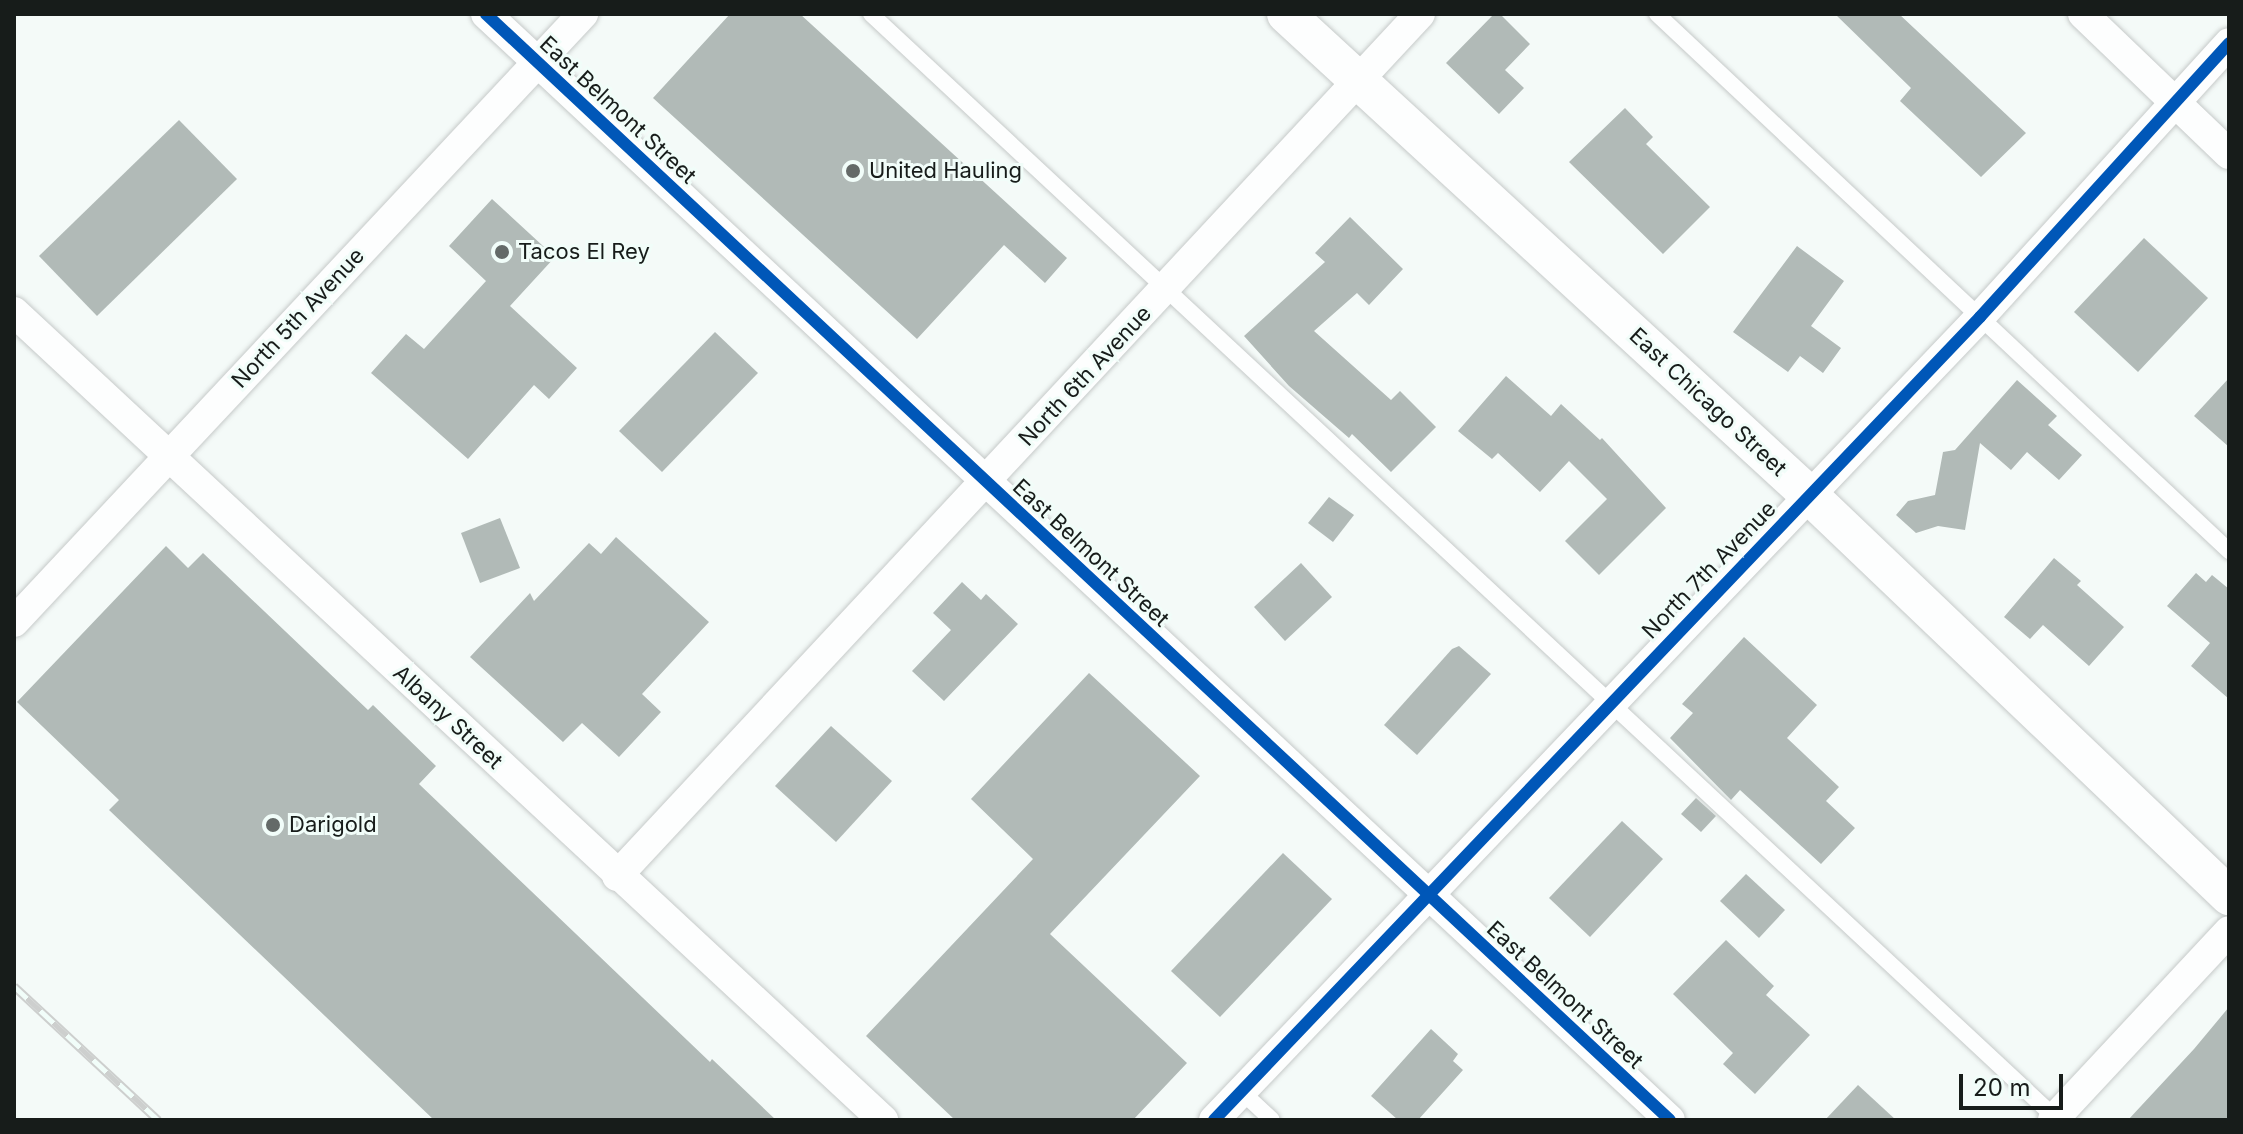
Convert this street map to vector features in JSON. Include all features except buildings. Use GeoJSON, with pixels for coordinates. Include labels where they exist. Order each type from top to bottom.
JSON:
{"type":"FeatureCollection","features":[{"type":"Feature","properties":{"kind":"street","name":"East Belmont Street"},"geometry":{"type":"LineString","coordinates":[[486,14],[1670,1120]]}},
{"type":"Feature","properties":{"kind":"street","name":"North 5th Avenue"},"geometry":{"type":"LineString","coordinates":[[15,619],[583,14]]}},
{"type":"Feature","properties":{"kind":"street","name":"East Chicago Street"},"geometry":{"type":"LineString","coordinates":[[1286,14],[1809,495],[2229,896]]}},
{"type":"Feature","properties":{"kind":"street","name":"North 6th Avenue"},"geometry":{"type":"LineString","coordinates":[[617,876],[1420,14]]}},
{"type":"Feature","properties":{"kind":"street"},"geometry":{"type":"LineString","coordinates":[[2083,14],[2229,154]]}},
{"type":"Feature","properties":{"kind":"street","name":"North 7th Avenue"},"geometry":{"type":"LineString","coordinates":[[1214,1120],[1980,317],[2229,43]]}},
{"type":"Feature","properties":{"kind":"street","name":"Albany Street"},"geometry":{"type":"LineString","coordinates":[[14,312],[617,876],[883,1120]]}},
{"type":"Feature","properties":{"kind":"street"},"geometry":{"type":"LineString","coordinates":[[2055,1119],[2229,931]]}},
{"type":"Feature","properties":{"kind":"lane"},"geometry":{"type":"LineString","coordinates":[[871,14],[2055,1119]]}},
{"type":"Feature","properties":{"kind":"lane"},"geometry":{"type":"LineString","coordinates":[[1657,14],[2229,551]]}},
{"type":"Feature","properties":{"kind":"lane"},"geometry":{"type":"LineString","coordinates":[[1241,1091],[1272,1120]]}},
{"type":"Feature","properties":{"kind":"railway"},"geometry":{"type":"LineString","coordinates":[[14,986],[158,1120]]}},
{"type":"Feature","properties":{"kind":"cycle path"},"geometry":{"type":"LineString","coordinates":[[486,14],[1670,1120]]}},
{"type":"Feature","properties":{"kind":"cycle path"},"geometry":{"type":"LineString","coordinates":[[1214,1120],[1980,317],[2229,43]]}},
{"type":"Feature","properties":{"kind":"place","name":"United Hauling"},"geometry":{"type":"Point","coordinates":[853,171]}},
{"type":"Feature","properties":{"kind":"place","name":"Tacos El Rey"},"geometry":{"type":"Point","coordinates":[502,252]}},
{"type":"Feature","properties":{"kind":"place","name":"Darigold"},"geometry":{"type":"Point","coordinates":[273,825]}}]}
